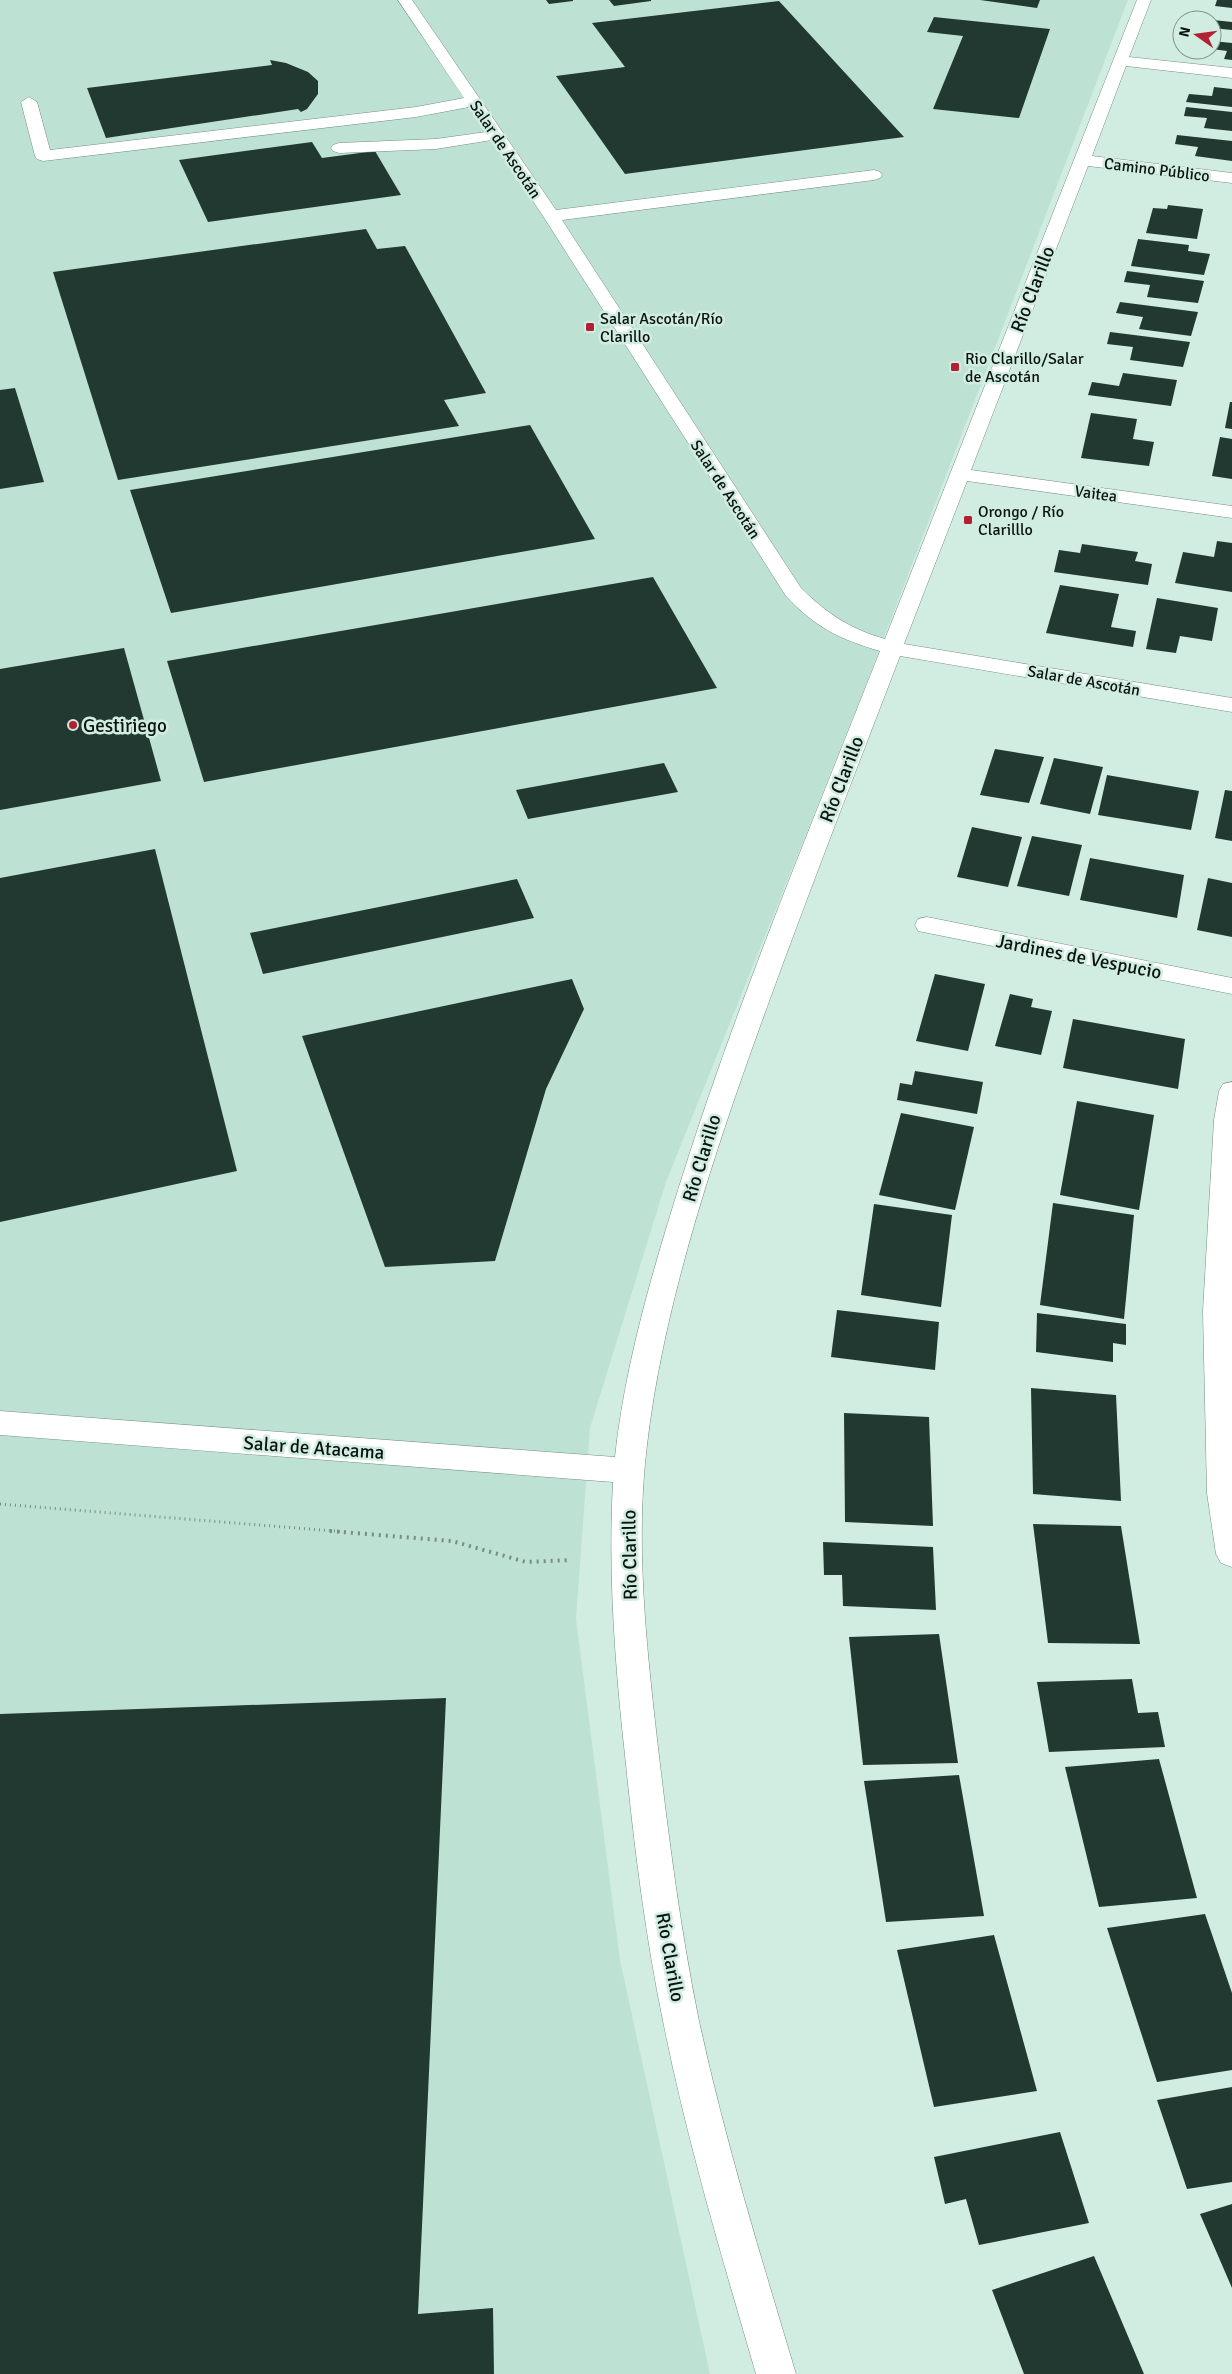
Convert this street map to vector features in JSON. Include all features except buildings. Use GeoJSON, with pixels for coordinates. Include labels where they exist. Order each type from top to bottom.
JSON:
{"type":"FeatureCollection","features":[{"type":"Feature","properties":{"kind":"street","name":"Salar de Ascotán"},"geometry":{"type":"LineString","coordinates":[[405,0],[551,216],[793,592],[822,621],[849,636],[891,648],[1232,706]]}},
{"type":"Feature","properties":{"kind":"street","name":"Río Clarillo"},"geometry":{"type":"LineString","coordinates":[[776,2374],[728,2210],[689,2058],[665,1927],[647,1804],[634,1676],[628,1558],[629,1470],[635,1416],[668,1271],[695,1176],[723,1089],[891,648],[1144,0]]}},
{"type":"Feature","properties":{"kind":"street"},"geometry":{"type":"LineString","coordinates":[[1121,60],[1232,73]]}},
{"type":"Feature","properties":{"kind":"street"},"geometry":{"type":"LineString","coordinates":[[29,102],[43,156],[416,112],[474,101]]}},
{"type":"Feature","properties":{"kind":"street"},"geometry":{"type":"LineString","coordinates":[[339,148],[436,144],[496,135]]}},
{"type":"Feature","properties":{"kind":"street","name":"Camino Público"},"geometry":{"type":"LineString","coordinates":[[1082,160],[1232,178]]}},
{"type":"Feature","properties":{"kind":"street"},"geometry":{"type":"LineString","coordinates":[[551,216],[874,174]]}},
{"type":"Feature","properties":{"kind":"street","name":"Vaitea"},"geometry":{"type":"LineString","coordinates":[[959,474],[1232,512]]}},
{"type":"Feature","properties":{"kind":"street","name":"Jardines de Vespucio"},"geometry":{"type":"LineString","coordinates":[[927,925],[1232,986]]}},
{"type":"Feature","properties":{"kind":"street"},"geometry":{"type":"LineString","coordinates":[[1232,1092],[1226,1120],[1217,1311],[1222,1493],[1232,1554]]}},
{"type":"Feature","properties":{"kind":"street","name":"Salar de Atacama"},"geometry":{"type":"LineString","coordinates":[[0,1424],[629,1470]]}},
{"type":"Feature","properties":{"kind":"path"},"geometry":{"type":"LineString","coordinates":[[0,1504],[452,1541],[526,1562],[628,1558]]}},
{"type":"Feature","properties":{"kind":"shaded area"},"geometry":{"type":"Polygon","coordinates":[[[0,0],[1128,0],[862,695],[666,1182],[590,1428],[576,1619],[620,1960],[710,2374],[0,2374],[0,0]]]}},
{"type":"Feature","properties":{"kind":"place","name":"Salar Ascotán/Río Clarillo"},"geometry":{"type":"Point","coordinates":[590,327]}},
{"type":"Feature","properties":{"kind":"place","name":"Rio Clarillo/Salar de Ascotán"},"geometry":{"type":"Point","coordinates":[955,367]}},
{"type":"Feature","properties":{"kind":"place","name":"Orongo / Río Clarilllo"},"geometry":{"type":"Point","coordinates":[968,520]}},
{"type":"Feature","properties":{"kind":"place","name":"Gestiriego"},"geometry":{"type":"Point","coordinates":[73,725]}}]}
